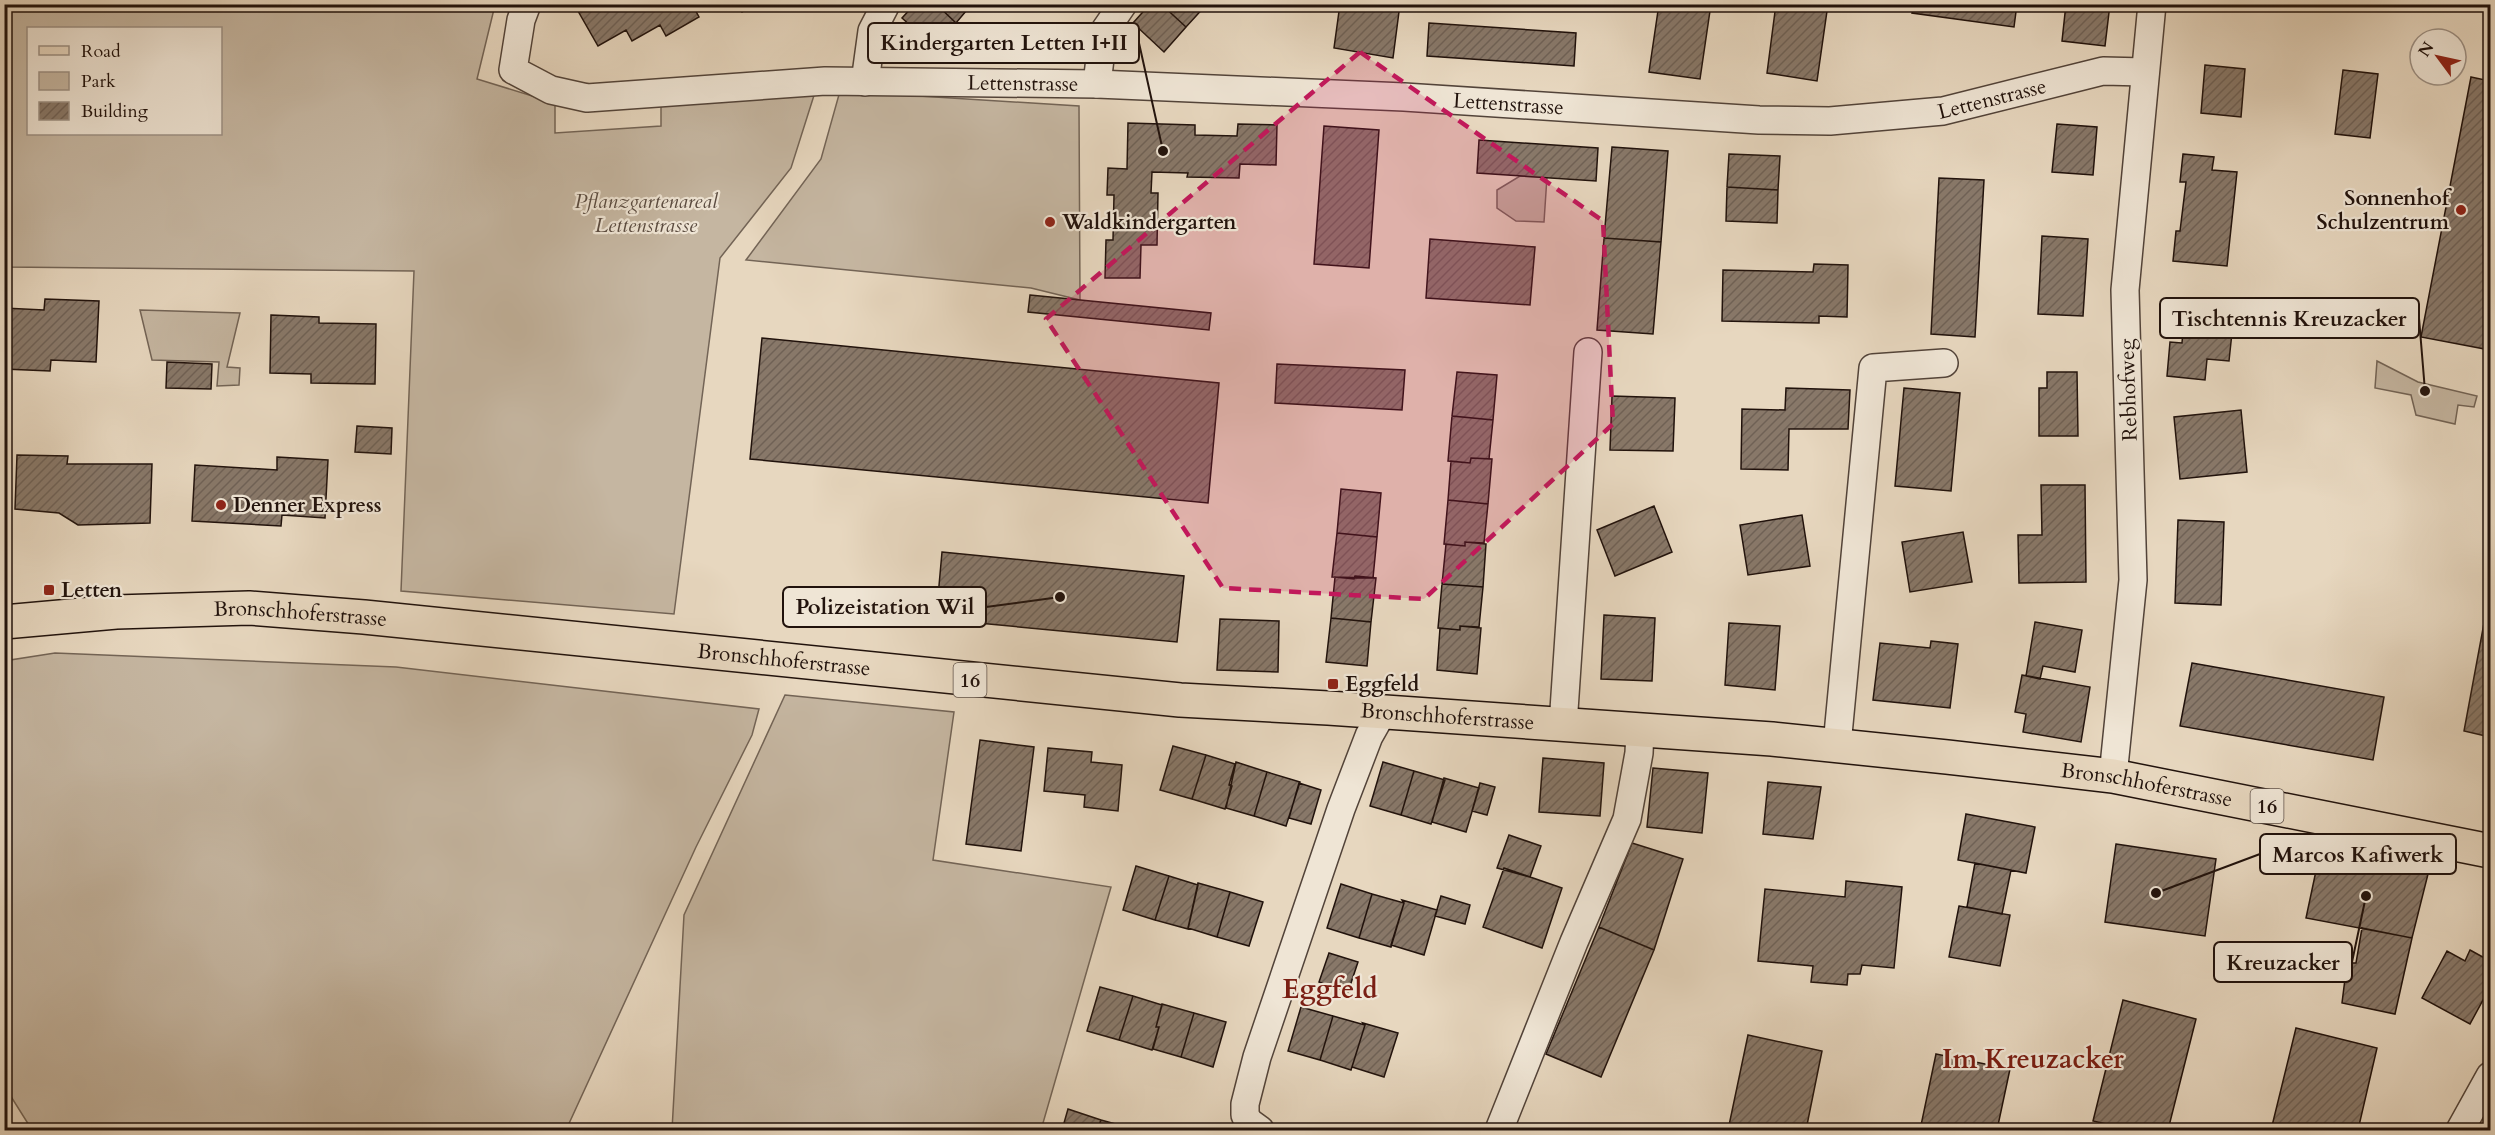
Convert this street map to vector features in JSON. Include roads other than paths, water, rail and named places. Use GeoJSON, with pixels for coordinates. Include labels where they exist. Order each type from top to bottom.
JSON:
{"type":"FeatureCollection","features":[{"type":"Feature","properties":{"kind":"main road","name":"Bronschhoferstrasse"},"geometry":{"type":"LineString","coordinates":[[4,622],[116,612],[249,608],[375,618],[1180,700],[1837,745],[2113,776],[2490,851]]}},
{"type":"Feature","properties":{"kind":"street","name":"Lettenstrasse"},"geometry":{"type":"LineString","coordinates":[[527,4],[520,20],[513,70],[551,90],[587,98],[813,82],[1097,84],[1404,97],[1759,120],[1830,121],[1943,111],[2103,71],[2145,72]]}},
{"type":"Feature","properties":{"kind":"street"},"geometry":{"type":"LineString","coordinates":[[865,82],[872,31],[886,4]]}},
{"type":"Feature","properties":{"kind":"street"},"geometry":{"type":"LineString","coordinates":[[1097,84],[1102,33],[1123,4]]}},
{"type":"Feature","properties":{"kind":"street","name":"Rebhofweg"},"geometry":{"type":"LineString","coordinates":[[2113,776],[2133,580],[2125,290],[2152,4]]}},
{"type":"Feature","properties":{"kind":"street","name":"Bronschhoferstrasse"},"geometry":{"type":"LineString","coordinates":[[1563,725],[1588,351]]}},
{"type":"Feature","properties":{"kind":"street"},"geometry":{"type":"LineString","coordinates":[[1837,745],[1873,368],[1944,363]]}},
{"type":"Feature","properties":{"kind":"street"},"geometry":{"type":"LineString","coordinates":[[1260,1131],[1249,1122],[1245,1115],[1245,1104],[1257,1057],[1341,809],[1369,736],[1382,713]]}},
{"type":"Feature","properties":{"kind":"street"},"geometry":{"type":"LineString","coordinates":[[1499,1131],[1574,942],[1627,819],[1639,753],[1640,730]]}},
{"type":"Feature","properties":{"kind":"street"},"geometry":{"type":"LineString","coordinates":[[2460,1131],[2490,1076]]}},
{"type":"Feature","properties":{"kind":"place","name":"Kindergarten Letten I+II"},"geometry":{"type":"Point","coordinates":[1163,151]}},
{"type":"Feature","properties":{"kind":"place","name":"Sonnenhof Schulzentrum"},"geometry":{"type":"Point","coordinates":[2461,210]}},
{"type":"Feature","properties":{"kind":"place","name":"Waldkindergarten"},"geometry":{"type":"Point","coordinates":[1050,222]}},
{"type":"Feature","properties":{"kind":"place","name":"Tischtennis Kreuzacker"},"geometry":{"type":"Point","coordinates":[2425,391]}},
{"type":"Feature","properties":{"kind":"place","name":"Denner Express"},"geometry":{"type":"Point","coordinates":[221,505]}},
{"type":"Feature","properties":{"kind":"place","name":"Letten"},"geometry":{"type":"Point","coordinates":[49,590]}},
{"type":"Feature","properties":{"kind":"place","name":"Polizeistation Wil"},"geometry":{"type":"Point","coordinates":[1060,597]}},
{"type":"Feature","properties":{"kind":"place","name":"Eggfeld"},"geometry":{"type":"Point","coordinates":[1333,684]}},
{"type":"Feature","properties":{"kind":"place","name":"Marcos Kafiwerk"},"geometry":{"type":"Point","coordinates":[2156,893]}},
{"type":"Feature","properties":{"kind":"place","name":"Kreuzacker"},"geometry":{"type":"Point","coordinates":[2366,896]}},
{"type":"Feature","properties":{"kind":"district","name":"Eggfeld"},"geometry":{"type":"Point","coordinates":[1330,989]}},
{"type":"Feature","properties":{"kind":"district","name":"Im Kreuzacker"},"geometry":{"type":"Point","coordinates":[2033,1059]}},
{"type":"Feature","properties":{"kind":"park label","name":"Pflanzgartenareal Lettenstrasse"},"geometry":{"type":"Point","coordinates":[646,213]}}]}
